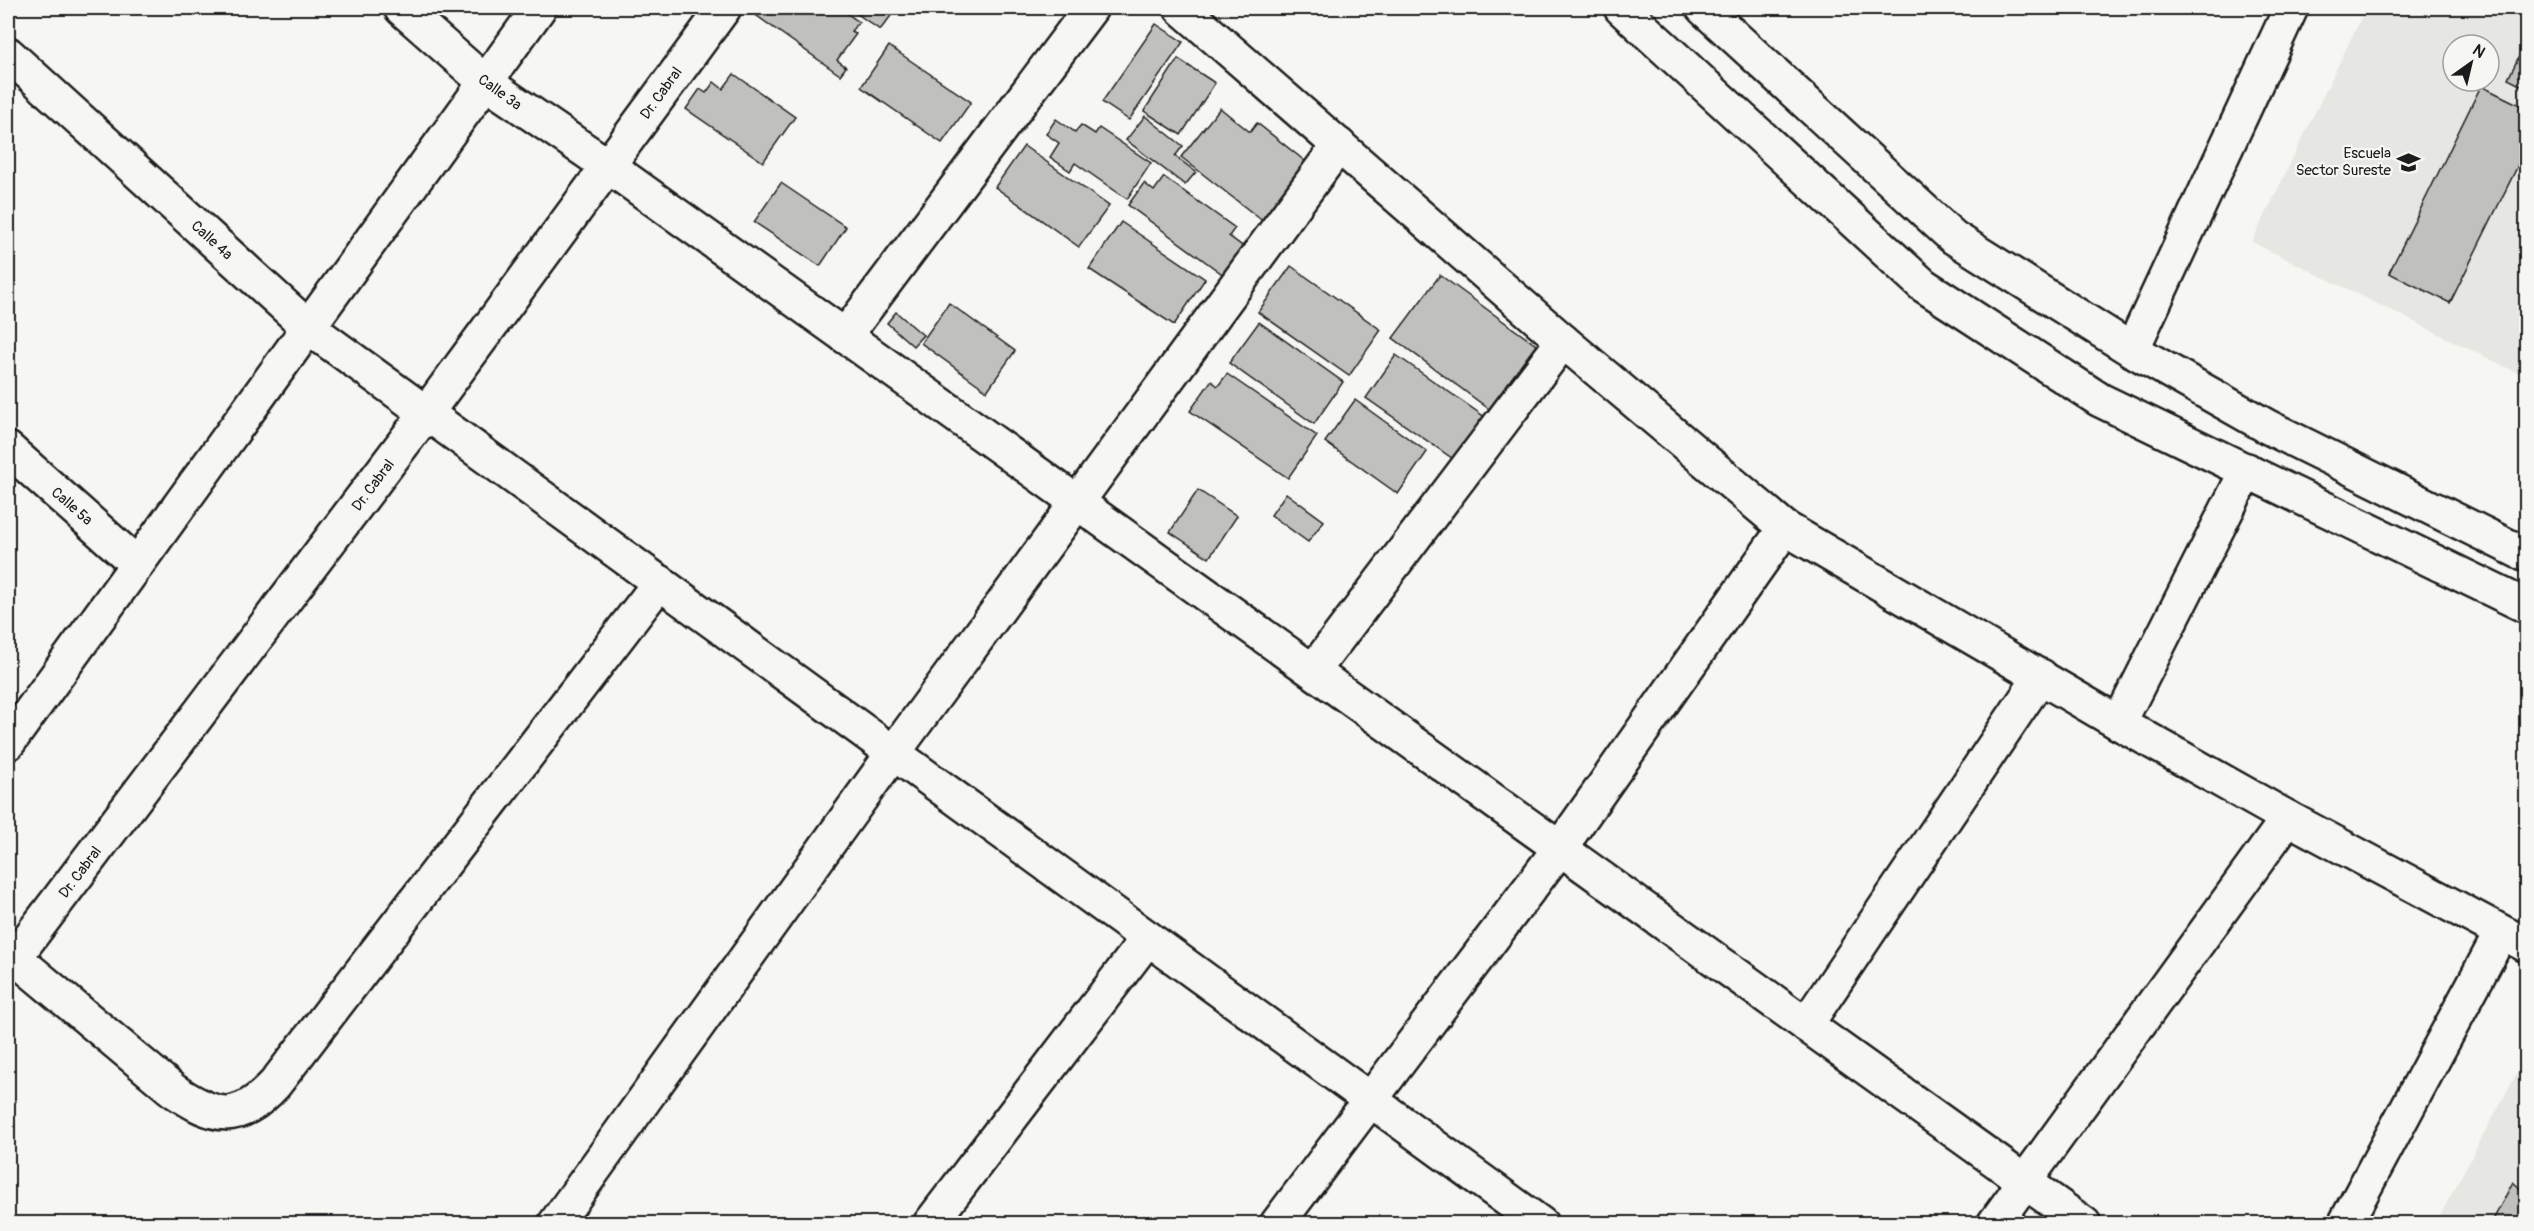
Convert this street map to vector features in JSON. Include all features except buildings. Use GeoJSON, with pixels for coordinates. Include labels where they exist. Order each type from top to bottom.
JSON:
{"type":"FeatureCollection","features":[{"type":"Feature","properties":{"kind":"street","name":"Calle 3ª"},"geometry":{"type":"LineString","coordinates":[[401,8],[485,82],[608,166],[2084,1224]]}},
{"type":"Feature","properties":{"kind":"street"},"geometry":{"type":"LineString","coordinates":[[8,743],[539,8]]}},
{"type":"Feature","properties":{"kind":"street","name":"Dr. Cabral"},"geometry":{"type":"LineString","coordinates":[[11,954],[428,412],[724,8]]}},
{"type":"Feature","properties":{"kind":"street"},"geometry":{"type":"LineString","coordinates":[[845,336],[1091,8]]}},
{"type":"Feature","properties":{"kind":"street"},"geometry":{"type":"LineString","coordinates":[[1181,8],[1563,341],[1785,528],[2119,723],[2288,818],[2514,939],[2345,1224]]}},
{"type":"Feature","properties":{"kind":"street"},"geometry":{"type":"LineString","coordinates":[[1621,8],[1923,285],[2100,400],[2526,606]]}},
{"type":"Feature","properties":{"kind":"street"},"geometry":{"type":"LineString","coordinates":[[1703,8],[1953,237],[2132,350],[2268,427],[2526,555]]}},
{"type":"Feature","properties":{"kind":"street"},"geometry":{"type":"LineString","coordinates":[[2132,350],[2291,8]]}},
{"type":"Feature","properties":{"kind":"street","name":"Calle 4ª"},"geometry":{"type":"LineString","coordinates":[[8,54],[308,327],[428,412],[1540,1224]]}},
{"type":"Feature","properties":{"kind":"street"},"geometry":{"type":"LineString","coordinates":[[555,1224],[894,752],[1339,145]]}},
{"type":"Feature","properties":{"kind":"street"},"geometry":{"type":"LineString","coordinates":[[1313,671],[1563,341]]}},
{"type":"Feature","properties":{"kind":"street","name":"Calle 5ª"},"geometry":{"type":"LineString","coordinates":[[8,449],[137,564]]}},
{"type":"Feature","properties":{"kind":"street"},"geometry":{"type":"LineString","coordinates":[[2119,723],[2247,471]]}},
{"type":"Feature","properties":{"kind":"street"},"geometry":{"type":"LineString","coordinates":[[1277,1224],[1560,848],[1785,528]]}},
{"type":"Feature","properties":{"kind":"street"},"geometry":{"type":"LineString","coordinates":[[11,954],[173,1090],[202,1109],[222,1114],[243,1110],[261,1099],[283,1075],[660,582]]}},
{"type":"Feature","properties":{"kind":"street"},"geometry":{"type":"LineString","coordinates":[[1806,1025],[2041,676]]}},
{"type":"Feature","properties":{"kind":"street"},"geometry":{"type":"LineString","coordinates":[[1994,1224],[2288,818]]}},
{"type":"Feature","properties":{"kind":"street"},"geometry":{"type":"LineString","coordinates":[[930,1224],[1148,938]]}},
{"type":"Feature","properties":{"kind":"shaded area","name":"Escuela Sector Sureste"},"geometry":{"type":"Polygon","coordinates":[[[2366,8],[2526,8],[2526,377],[2252,242],[2366,8]]]}},
{"type":"Feature","properties":{"kind":"shaded area"},"geometry":{"type":"Polygon","coordinates":[[[2526,1056],[2526,1223],[2436,1223],[2526,1056]]]}},
{"type":"Feature","properties":{"kind":"place","name":"Escuela Sector Sureste"},"geometry":{"type":"Point","coordinates":[2409,162]}}]}
